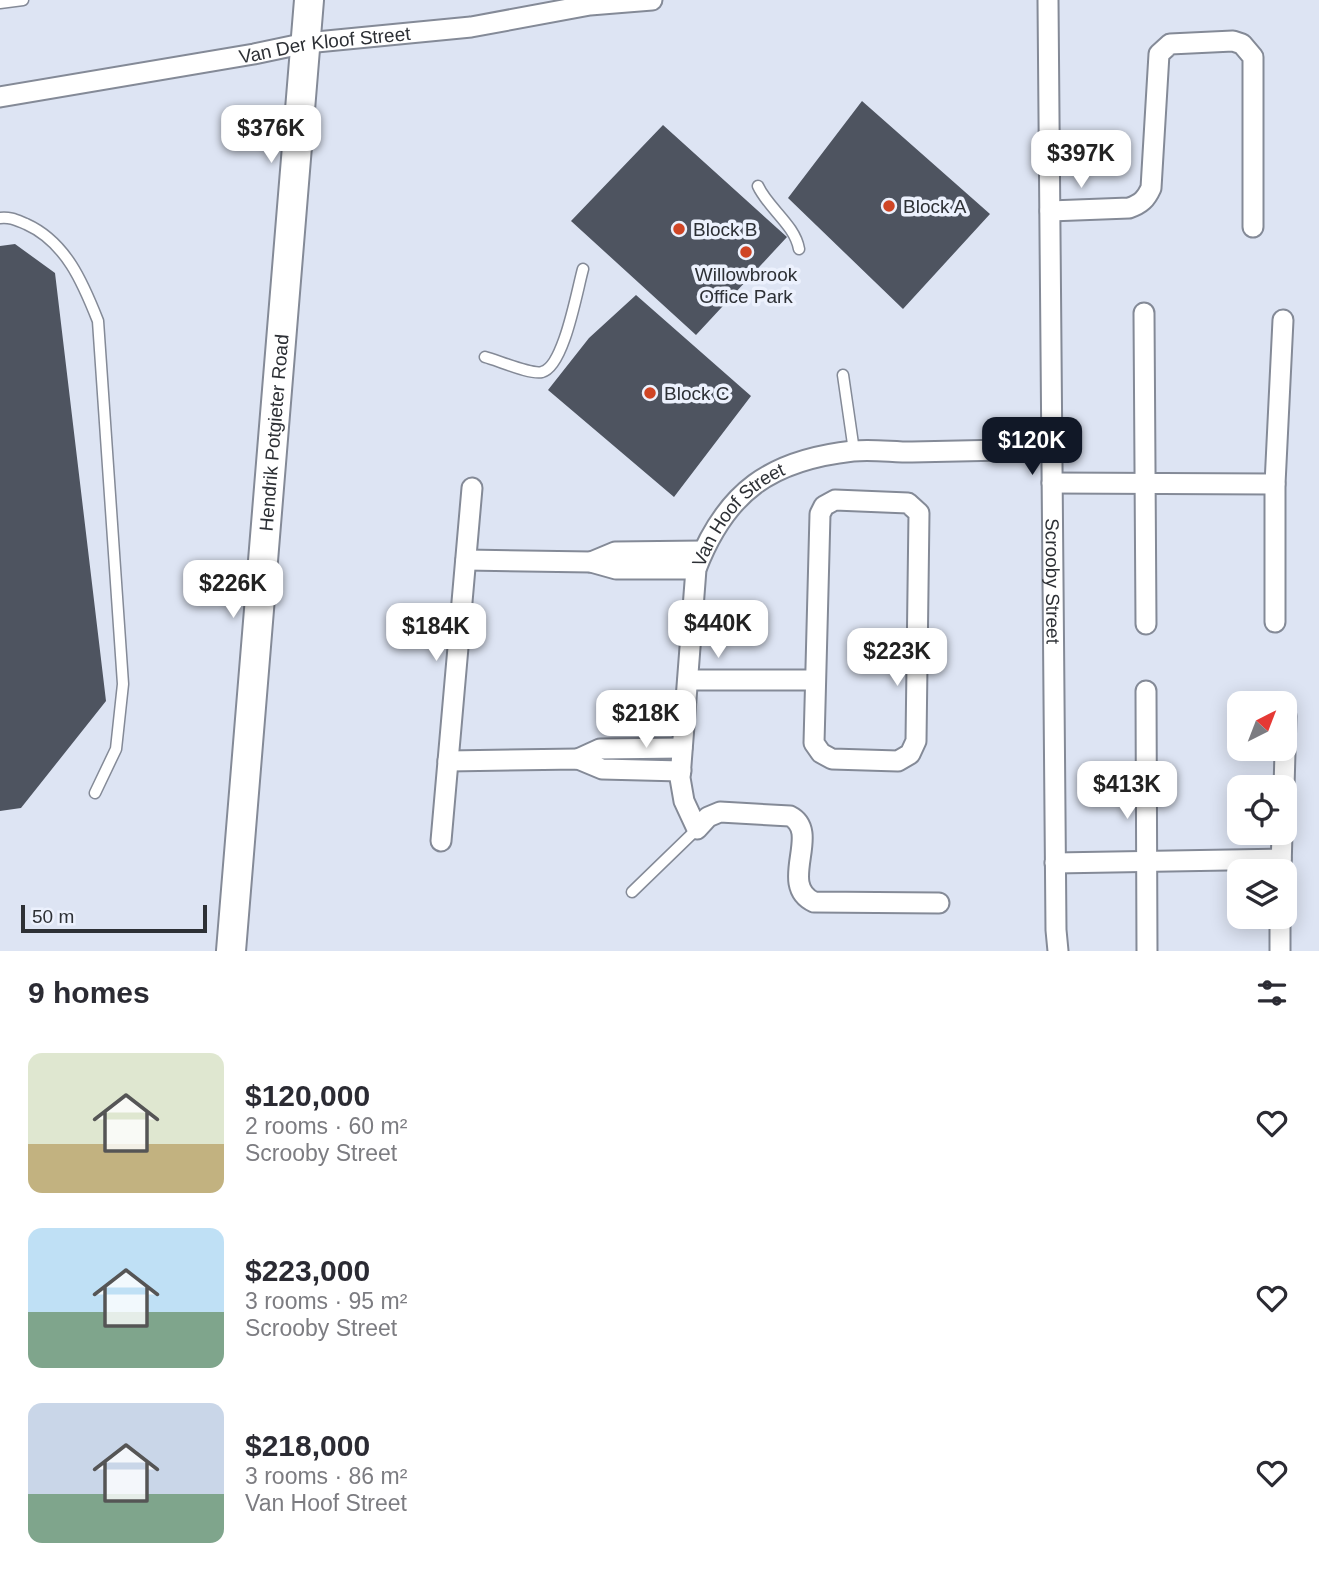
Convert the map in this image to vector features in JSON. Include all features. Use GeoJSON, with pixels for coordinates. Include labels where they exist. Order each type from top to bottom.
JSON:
{"type":"FeatureCollection","features":[{"type":"Feature","properties":{"kind":"main road","name":"Hendrik Potgieter Road"},"geometry":{"type":"LineString","coordinates":[[230,951],[309,0]]}},
{"type":"Feature","properties":{"kind":"street","name":"Van Der Kloof Street"},"geometry":{"type":"LineString","coordinates":[[0,97],[306,43],[471,27],[589,2],[652,0]]}},
{"type":"Feature","properties":{"kind":"street","name":"Scrooby Street"},"geometry":{"type":"LineString","coordinates":[[1048,0],[1058,951]]}},
{"type":"Feature","properties":{"kind":"street"},"geometry":{"type":"LineString","coordinates":[[1050,211],[1129,208],[1139,205],[1147,198],[1151,188],[1159,54],[1170,44],[1233,41],[1242,44],[1253,57],[1252,227]]}},
{"type":"Feature","properties":{"kind":"street"},"geometry":{"type":"LineString","coordinates":[[1144,313],[1146,624]]}},
{"type":"Feature","properties":{"kind":"street"},"geometry":{"type":"LineString","coordinates":[[1275,622],[1276,484],[1283,320]]}},
{"type":"Feature","properties":{"kind":"street","name":"Van Hoof Street"},"geometry":{"type":"LineString","coordinates":[[697,829],[684,801],[681,771],[700,560],[724,516],[742,493],[766,475],[797,462],[854,451],[1051,449]]}},
{"type":"Feature","properties":{"kind":"street"},"geometry":{"type":"LineString","coordinates":[[1052,483],[1276,484]]}},
{"type":"Feature","properties":{"kind":"street"},"geometry":{"type":"LineString","coordinates":[[441,841],[472,488]]}},
{"type":"Feature","properties":{"kind":"street"},"geometry":{"type":"LineString","coordinates":[[835,500],[908,503],[916,509],[919,517],[916,741],[910,754],[898,761],[832,759],[821,753],[814,743],[815,680],[821,514],[824,506],[835,500]]}},
{"type":"Feature","properties":{"kind":"street"},"geometry":{"type":"LineString","coordinates":[[466,560],[591,562],[616,569],[700,560]]}},
{"type":"Feature","properties":{"kind":"street"},"geometry":{"type":"LineString","coordinates":[[688,681],[815,680]]}},
{"type":"Feature","properties":{"kind":"street"},"geometry":{"type":"LineString","coordinates":[[1146,691],[1147,951]]}},
{"type":"Feature","properties":{"kind":"street"},"geometry":{"type":"LineString","coordinates":[[578,760],[600,749],[682,748]]}},
{"type":"Feature","properties":{"kind":"street"},"geometry":{"type":"LineString","coordinates":[[448,761],[578,760],[602,769],[681,771]]}},
{"type":"Feature","properties":{"kind":"street"},"geometry":{"type":"LineString","coordinates":[[697,829],[708,817],[720,812],[790,816],[797,819],[803,830],[799,880],[804,898],[814,902],[939,903]]}},
{"type":"Feature","properties":{"kind":"street"},"geometry":{"type":"LineString","coordinates":[[1055,863],[1147,861],[1227,863]]}},
{"type":"Feature","properties":{"kind":"street"},"geometry":{"type":"LineString","coordinates":[[1280,929],[1280,951]]}},
{"type":"Feature","properties":{"kind":"lane"},"geometry":{"type":"LineString","coordinates":[[0,3],[23,0]]}},
{"type":"Feature","properties":{"kind":"lane"},"geometry":{"type":"LineString","coordinates":[[758,186],[794,236],[799,249]]}},
{"type":"Feature","properties":{"kind":"lane"},"geometry":{"type":"LineString","coordinates":[[0,218],[10,217],[28,225],[56,245],[79,277],[98,321],[123,684],[116,749],[96,793]]}},
{"type":"Feature","properties":{"kind":"lane"},"geometry":{"type":"LineString","coordinates":[[485,357],[536,372],[549,369],[559,356],[583,269]]}},
{"type":"Feature","properties":{"kind":"lane"},"geometry":{"type":"LineString","coordinates":[[843,375],[854,451]]}},
{"type":"Feature","properties":{"kind":"lane"},"geometry":{"type":"LineString","coordinates":[[632,892],[697,829]]}},
{"type":"Feature","properties":{"kind":"building","name":"Block A"},"geometry":{"type":"Polygon","coordinates":[[[862,101],[990,214],[903,309],[788,198],[862,101]]]}},
{"type":"Feature","properties":{"kind":"building","name":"Block B"},"geometry":{"type":"Polygon","coordinates":[[[663,125],[787,237],[696,335],[571,221],[663,125]]]}},
{"type":"Feature","properties":{"kind":"building"},"geometry":{"type":"Polygon","coordinates":[[[15,244],[55,273],[106,701],[21,808],[0,811],[0,246],[15,244]]]}},
{"type":"Feature","properties":{"kind":"building","name":"Block C"},"geometry":{"type":"Polygon","coordinates":[[[636,295],[751,396],[674,497],[548,390],[589,338],[636,295]]]}},
{"type":"Feature","properties":{"kind":"place","name":"Block A"},"geometry":{"type":"Point","coordinates":[889,206]}},
{"type":"Feature","properties":{"kind":"place","name":"Block B"},"geometry":{"type":"Point","coordinates":[679,229]}},
{"type":"Feature","properties":{"kind":"place","name":"Willowbrook Office Park"},"geometry":{"type":"Point","coordinates":[746,252]}},
{"type":"Feature","properties":{"kind":"place","name":"Block C"},"geometry":{"type":"Point","coordinates":[650,393]}}]}
